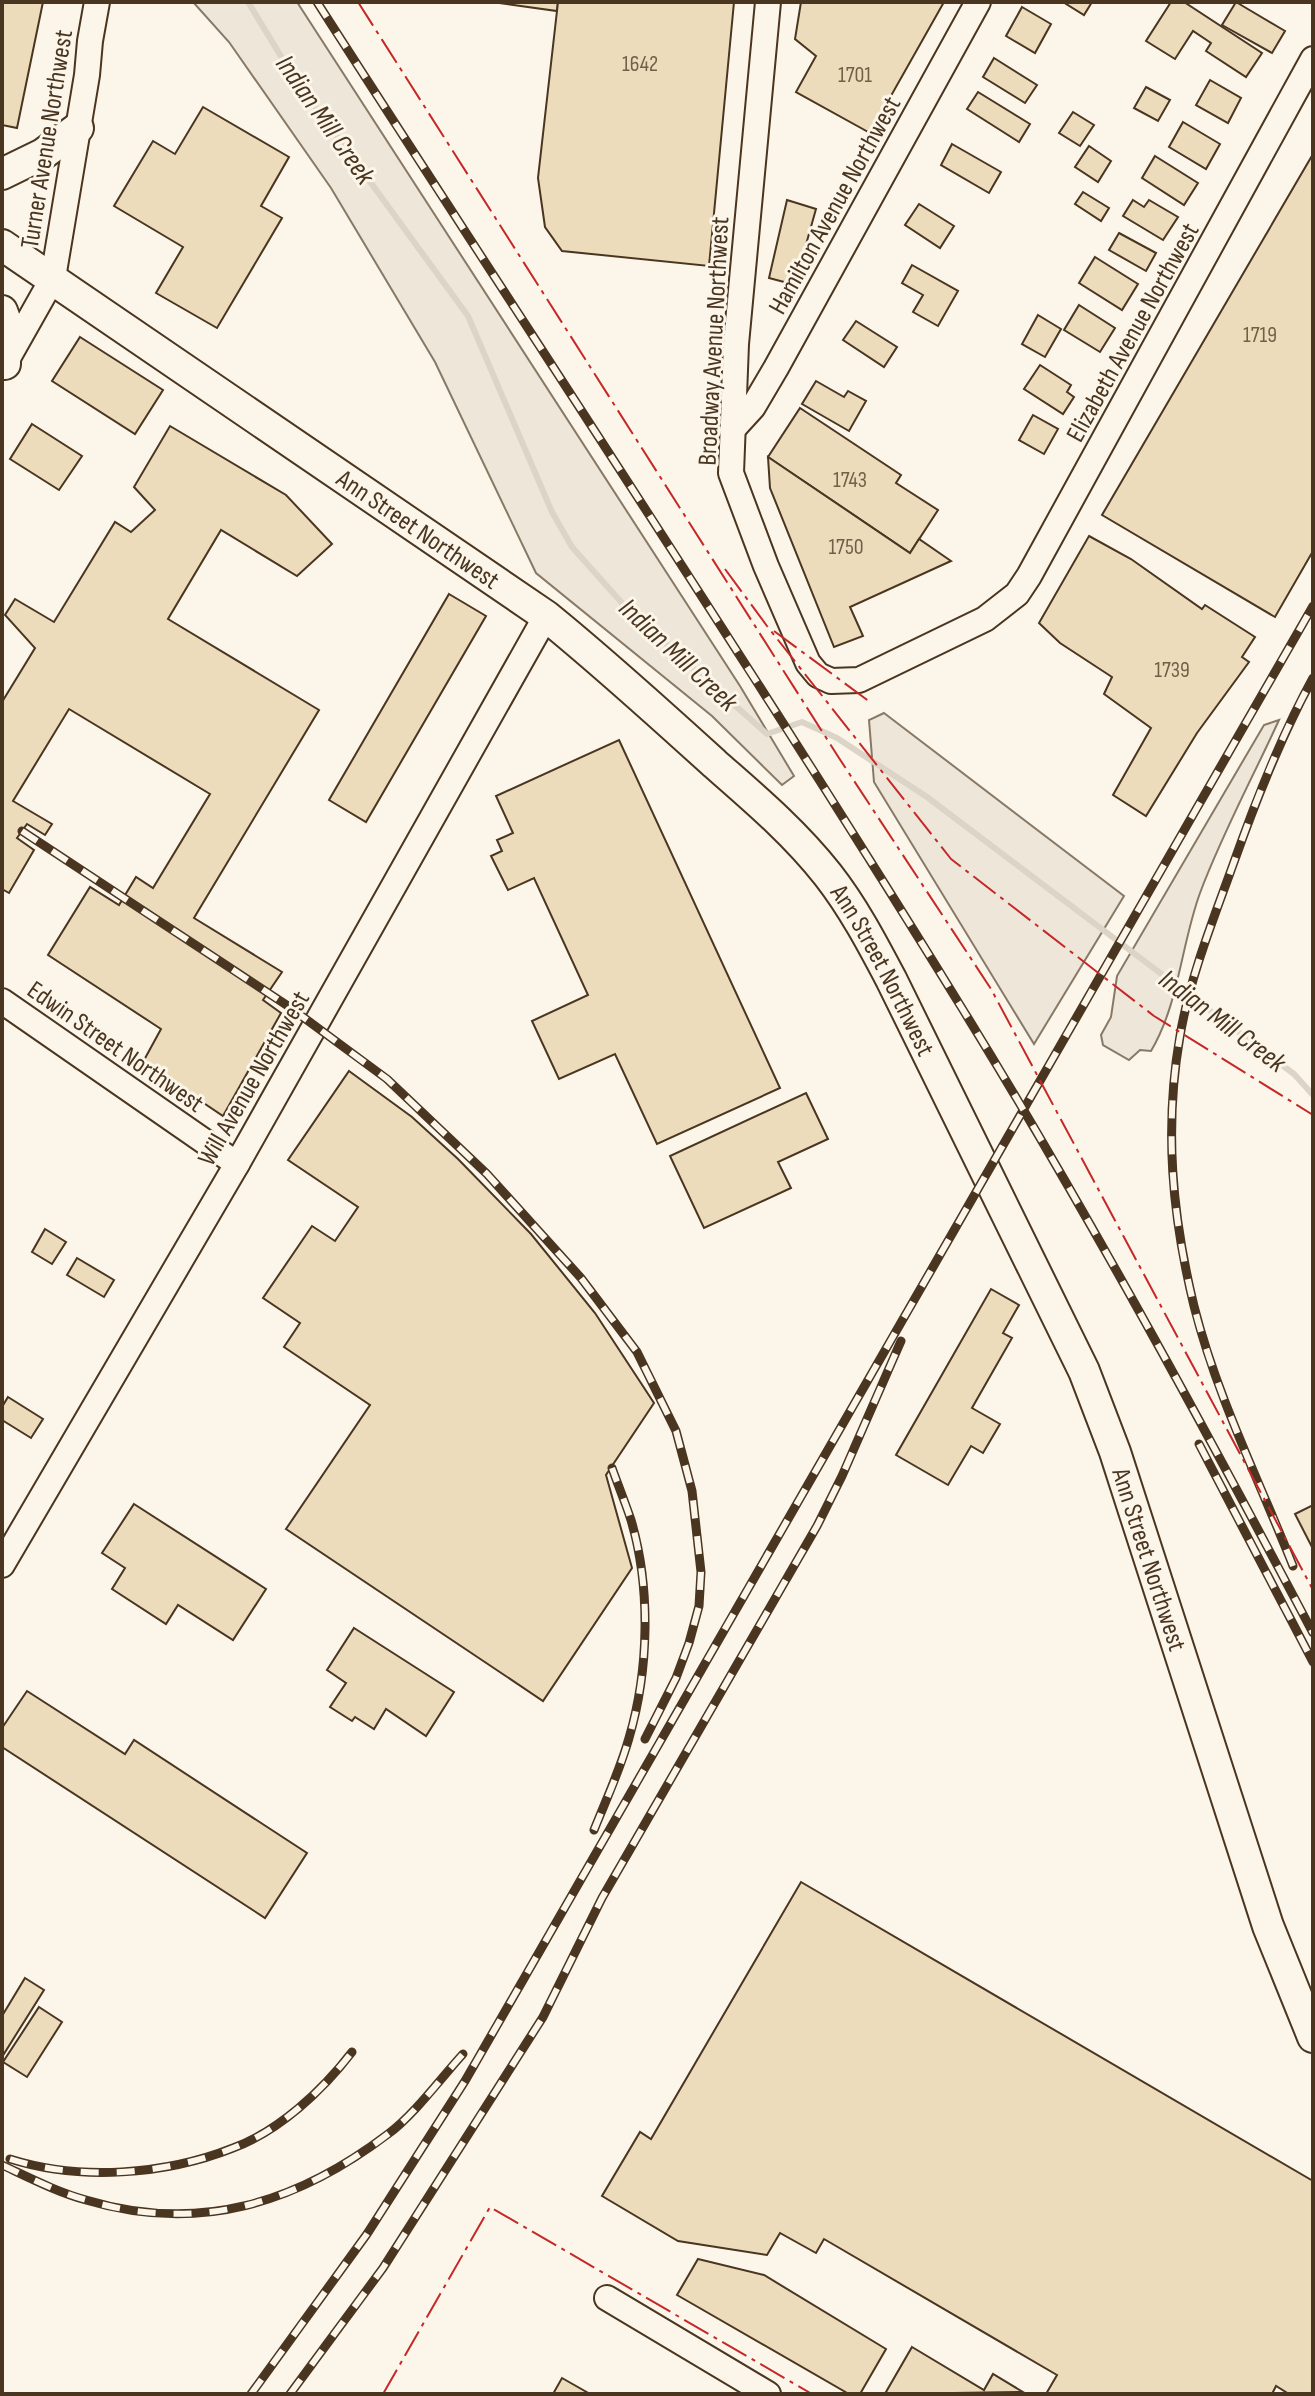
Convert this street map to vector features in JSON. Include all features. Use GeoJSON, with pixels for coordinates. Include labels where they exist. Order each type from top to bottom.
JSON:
{"type":"FeatureCollection","features":[{"type":"Feature","properties":{"kind":"main road"},"geometry":{"type":"LineString","coordinates":[[2,174],[43,154],[78,128]]}},
{"type":"Feature","properties":{"kind":"main road","name":"Ann Street Northwest"},"geometry":{"type":"LineString","coordinates":[[2,245],[546,616],[605,664],[805,847],[830,877],[870,940],[1084,1371],[1115,1452],[1268,1926],[1313,2037]]}},
{"type":"Feature","properties":{"kind":"main road"},"geometry":{"type":"LineString","coordinates":[[2,311],[6,322],[3,366]]}},
{"type":"Feature","properties":{"kind":"street","name":"Turner Avenue Northwest"},"geometry":{"type":"LineString","coordinates":[[3,366],[53,278],[97,2]]}},
{"type":"Feature","properties":{"kind":"street","name":"Broadway Avenue Northwest"},"geometry":{"type":"LineString","coordinates":[[768,2],[737,329],[731,473],[808,663],[818,675],[831,681],[859,680],[985,619]]}},
{"type":"Feature","properties":{"kind":"street","name":"Hamilton Avenue Northwest"},"geometry":{"type":"LineString","coordinates":[[732,430],[753,407],[776,368],[978,2]]}},
{"type":"Feature","properties":{"kind":"street","name":"Elizabeth Avenue Northwest"},"geometry":{"type":"LineString","coordinates":[[985,619],[1017,594],[1029,576],[1313,59]]}},
{"type":"Feature","properties":{"kind":"street","name":"Will Avenue Northwest"},"geometry":{"type":"LineString","coordinates":[[2,1565],[237,1164],[546,616]]}},
{"type":"Feature","properties":{"kind":"street","name":"Edwin Street Northwest"},"geometry":{"type":"LineString","coordinates":[[2,1001],[237,1164]]}},
{"type":"Feature","properties":{"kind":"street"},"geometry":{"type":"LineString","coordinates":[[607,2298],[768,2394]]}},
{"type":"Feature","properties":{"kind":"shaded area"},"geometry":{"type":"Polygon","coordinates":[[[193,2],[297,2],[740,686],[794,776],[782,785],[712,716],[536,573],[435,362],[331,188],[229,42],[193,2]]]}},
{"type":"Feature","properties":{"kind":"shaded area"},"geometry":{"type":"Polygon","coordinates":[[[884,713],[1124,896],[1034,1044],[874,782],[869,720],[884,713]]]}},
{"type":"Feature","properties":{"kind":"shaded area"},"geometry":{"type":"Polygon","coordinates":[[[1279,720],[1200,893],[1174,994],[1160,1033],[1151,1051],[1140,1050],[1129,1060],[1103,1045],[1101,1035],[1111,1017],[1117,976],[1264,725],[1279,720]]]}},
{"type":"Feature","properties":{"kind":"building"},"geometry":{"type":"Polygon","coordinates":[[[2,2],[43,2],[17,128],[2,125],[2,2]]]}},
{"type":"Feature","properties":{"kind":"building"},"geometry":{"type":"Polygon","coordinates":[[[492,2],[558,2],[557,11],[492,2]]]}},
{"type":"Feature","properties":{"kind":"building"},"geometry":{"type":"Polygon","coordinates":[[[558,2],[734,2],[709,266],[562,251],[545,227],[538,178],[558,2]]]}},
{"type":"Feature","properties":{"kind":"building"},"geometry":{"type":"Polygon","coordinates":[[[801,2],[944,2],[870,133],[796,92],[816,56],[795,39],[801,2]]]}},
{"type":"Feature","properties":{"kind":"building"},"geometry":{"type":"Polygon","coordinates":[[[1063,2],[1092,2],[1084,15],[1063,2]]]}},
{"type":"Feature","properties":{"kind":"building"},"geometry":{"type":"Polygon","coordinates":[[[1171,2],[1184,2],[1262,53],[1246,77],[1206,51],[1211,43],[1193,31],[1175,59],[1146,41],[1171,2]]]}},
{"type":"Feature","properties":{"kind":"building"},"geometry":{"type":"Polygon","coordinates":[[[1236,2],[1285,31],[1272,53],[1222,25],[1236,2]]]}},
{"type":"Feature","properties":{"kind":"building"},"geometry":{"type":"Polygon","coordinates":[[[1022,7],[1051,24],[1035,53],[1006,36],[1022,7]]]}},
{"type":"Feature","properties":{"kind":"building"},"geometry":{"type":"Polygon","coordinates":[[[994,58],[1037,85],[1025,103],[983,77],[994,58]]]}},
{"type":"Feature","properties":{"kind":"building"},"geometry":{"type":"Polygon","coordinates":[[[1210,80],[1241,98],[1228,123],[1196,105],[1210,80]]]}},
{"type":"Feature","properties":{"kind":"building"},"geometry":{"type":"Polygon","coordinates":[[[1146,87],[1170,100],[1158,121],[1134,108],[1146,87]]]}},
{"type":"Feature","properties":{"kind":"building"},"geometry":{"type":"Polygon","coordinates":[[[978,92],[1030,124],[1019,142],[967,109],[978,92]]]}},
{"type":"Feature","properties":{"kind":"building"},"geometry":{"type":"Polygon","coordinates":[[[203,107],[289,157],[261,206],[282,218],[217,328],[156,293],[183,247],[114,206],[153,141],[175,154],[203,107]]]}},
{"type":"Feature","properties":{"kind":"building"},"geometry":{"type":"Polygon","coordinates":[[[1073,112],[1094,125],[1080,146],[1059,133],[1073,112]]]}},
{"type":"Feature","properties":{"kind":"building"},"geometry":{"type":"Polygon","coordinates":[[[1183,122],[1220,144],[1206,169],[1169,147],[1183,122]]]}},
{"type":"Feature","properties":{"kind":"building"},"geometry":{"type":"Polygon","coordinates":[[[952,144],[1001,172],[989,193],[941,165],[952,144]]]}},
{"type":"Feature","properties":{"kind":"building"},"geometry":{"type":"Polygon","coordinates":[[[1089,146],[1111,161],[1098,182],[1075,167],[1089,146]]]}},
{"type":"Feature","properties":{"kind":"building"},"geometry":{"type":"Polygon","coordinates":[[[1313,154],[1313,551],[1275,617],[1102,515],[1313,154]]]}},
{"type":"Feature","properties":{"kind":"building"},"geometry":{"type":"Polygon","coordinates":[[[1155,156],[1198,183],[1184,205],[1142,178],[1155,156]]]}},
{"type":"Feature","properties":{"kind":"building"},"geometry":{"type":"Polygon","coordinates":[[[1083,192],[1109,208],[1101,221],[1075,204],[1083,192]]]}},
{"type":"Feature","properties":{"kind":"building"},"geometry":{"type":"Polygon","coordinates":[[[787,200],[816,209],[800,266],[794,264],[788,283],[769,278],[787,200]]]}},
{"type":"Feature","properties":{"kind":"building"},"geometry":{"type":"Polygon","coordinates":[[[1133,200],[1144,207],[1149,200],[1178,217],[1163,240],[1123,216],[1133,200]]]}},
{"type":"Feature","properties":{"kind":"building"},"geometry":{"type":"Polygon","coordinates":[[[919,204],[954,226],[940,248],[905,225],[919,204]]]}},
{"type":"Feature","properties":{"kind":"building"},"geometry":{"type":"Polygon","coordinates":[[[1119,233],[1156,253],[1146,271],[1109,250],[1119,233]]]}},
{"type":"Feature","properties":{"kind":"building"},"geometry":{"type":"Polygon","coordinates":[[[1095,257],[1138,284],[1122,310],[1079,283],[1095,257]]]}},
{"type":"Feature","properties":{"kind":"building"},"geometry":{"type":"Polygon","coordinates":[[[912,265],[958,291],[938,326],[913,312],[923,295],[902,283],[912,265]]]}},
{"type":"Feature","properties":{"kind":"building"},"geometry":{"type":"Polygon","coordinates":[[[1079,305],[1115,328],[1100,352],[1064,330],[1079,305]]]}},
{"type":"Feature","properties":{"kind":"building"},"geometry":{"type":"Polygon","coordinates":[[[1038,315],[1061,329],[1045,357],[1022,344],[1038,315]]]}},
{"type":"Feature","properties":{"kind":"building"},"geometry":{"type":"Polygon","coordinates":[[[856,321],[897,347],[884,367],[843,340],[856,321]]]}},
{"type":"Feature","properties":{"kind":"building"},"geometry":{"type":"Polygon","coordinates":[[[80,337],[163,390],[135,434],[52,381],[80,337]]]}},
{"type":"Feature","properties":{"kind":"building"},"geometry":{"type":"Polygon","coordinates":[[[1040,365],[1071,385],[1067,392],[1074,397],[1063,414],[1024,389],[1040,365]]]}},
{"type":"Feature","properties":{"kind":"building"},"geometry":{"type":"Polygon","coordinates":[[[816,381],[844,397],[848,391],[866,401],[849,431],[802,404],[816,381]]]}},
{"type":"Feature","properties":{"kind":"building"},"geometry":{"type":"Polygon","coordinates":[[[800,408],[901,475],[896,483],[938,510],[910,553],[768,457],[800,408]]]}},
{"type":"Feature","properties":{"kind":"building"},"geometry":{"type":"Polygon","coordinates":[[[1033,415],[1058,429],[1044,454],[1019,440],[1033,415]]]}},
{"type":"Feature","properties":{"kind":"building"},"geometry":{"type":"Polygon","coordinates":[[[32,424],[82,456],[59,490],[10,459],[32,424]]]}},
{"type":"Feature","properties":{"kind":"building"},"geometry":{"type":"Polygon","coordinates":[[[170,426],[286,495],[332,544],[297,576],[221,530],[168,619],[319,710],[194,918],[282,972],[263,1000],[281,1013],[223,1116],[143,1062],[161,1029],[48,955],[90,887],[119,905],[136,877],[153,888],[210,794],[69,709],[13,801],[52,824],[45,835],[27,824],[17,838],[34,850],[9,893],[2,889],[2,702],[35,648],[5,615],[15,599],[54,622],[115,522],[131,532],[155,510],[134,487],[170,426]]]}},
{"type":"Feature","properties":{"kind":"building"},"geometry":{"type":"Polygon","coordinates":[[[768,457],[910,553],[919,539],[951,561],[850,607],[863,636],[834,647],[770,488],[768,457]]]}},
{"type":"Feature","properties":{"kind":"building"},"geometry":{"type":"Polygon","coordinates":[[[1089,536],[1131,559],[1202,609],[1205,605],[1255,637],[1242,657],[1249,662],[1197,733],[1146,816],[1113,795],[1151,728],[1104,694],[1112,677],[1060,643],[1039,623],[1089,536]]]}},
{"type":"Feature","properties":{"kind":"building"},"geometry":{"type":"Polygon","coordinates":[[[449,594],[486,616],[366,822],[329,800],[449,594]]]}},
{"type":"Feature","properties":{"kind":"building"},"geometry":{"type":"Polygon","coordinates":[[[619,740],[780,1088],[657,1144],[615,1054],[559,1079],[532,1021],[588,995],[534,878],[508,890],[491,856],[502,851],[497,840],[513,833],[496,796],[619,740]]]}},
{"type":"Feature","properties":{"kind":"building"},"geometry":{"type":"Polygon","coordinates":[[[349,1071],[412,1117],[531,1234],[595,1313],[654,1403],[606,1475],[632,1568],[543,1701],[286,1529],[370,1405],[284,1347],[300,1323],[263,1298],[312,1226],[335,1241],[358,1207],[288,1160],[349,1071]]]}},
{"type":"Feature","properties":{"kind":"building"},"geometry":{"type":"Polygon","coordinates":[[[806,1093],[828,1139],[778,1162],[791,1188],[704,1228],[670,1156],[806,1093]]]}},
{"type":"Feature","properties":{"kind":"building"},"geometry":{"type":"Polygon","coordinates":[[[45,1229],[66,1242],[52,1264],[32,1252],[45,1229]]]}},
{"type":"Feature","properties":{"kind":"building"},"geometry":{"type":"Polygon","coordinates":[[[77,1258],[114,1280],[104,1297],[67,1275],[77,1258]]]}},
{"type":"Feature","properties":{"kind":"building"},"geometry":{"type":"Polygon","coordinates":[[[991,1289],[1019,1305],[1003,1333],[1012,1338],[972,1408],[1000,1424],[983,1453],[971,1446],[948,1485],[896,1455],[991,1289]]]}},
{"type":"Feature","properties":{"kind":"building"},"geometry":{"type":"Polygon","coordinates":[[[8,1397],[43,1419],[31,1438],[2,1420],[2,1407],[8,1397]]]}},
{"type":"Feature","properties":{"kind":"building"},"geometry":{"type":"Polygon","coordinates":[[[134,1504],[266,1589],[233,1640],[178,1605],[166,1624],[112,1589],[125,1568],[102,1553],[134,1504]]]}},
{"type":"Feature","properties":{"kind":"building"},"geometry":{"type":"Polygon","coordinates":[[[1313,1505],[1313,1549],[1295,1514],[1313,1505]]]}},
{"type":"Feature","properties":{"kind":"building"},"geometry":{"type":"Polygon","coordinates":[[[354,1628],[454,1692],[426,1736],[386,1709],[374,1729],[355,1717],[352,1721],[330,1707],[346,1683],[327,1670],[354,1628]]]}},
{"type":"Feature","properties":{"kind":"building"},"geometry":{"type":"Polygon","coordinates":[[[27,1691],[125,1754],[134,1740],[307,1853],[265,1918],[2,1747],[2,1728],[27,1691]]]}},
{"type":"Feature","properties":{"kind":"building"},"geometry":{"type":"Polygon","coordinates":[[[801,1882],[1313,2181],[1313,2394],[1289,2394],[1276,2386],[1272,2394],[1046,2394],[1057,2375],[824,2239],[816,2253],[780,2233],[767,2255],[678,2241],[602,2196],[640,2132],[651,2139],[801,1882]]]}},
{"type":"Feature","properties":{"kind":"building"},"geometry":{"type":"Polygon","coordinates":[[[25,1978],[44,1990],[2,2057],[2,2016],[25,1978]]]}},
{"type":"Feature","properties":{"kind":"building"},"geometry":{"type":"Polygon","coordinates":[[[39,2007],[62,2022],[27,2077],[3,2062],[39,2007]]]}},
{"type":"Feature","properties":{"kind":"building"},"geometry":{"type":"Polygon","coordinates":[[[698,2259],[764,2275],[886,2349],[860,2394],[849,2394],[677,2295],[698,2259]]]}},
{"type":"Feature","properties":{"kind":"building"},"geometry":{"type":"Polygon","coordinates":[[[912,2347],[984,2390],[993,2374],[1023,2392],[889,2394],[886,2392],[912,2347]]]}},
{"type":"Feature","properties":{"kind":"building"},"geometry":{"type":"Polygon","coordinates":[[[562,2378],[590,2394],[553,2394],[562,2378]]]}},
{"type":"Feature","properties":{"kind":"waterway","name":"Indian Mill Creek"},"geometry":{"type":"LineString","coordinates":[[248,2],[293,76],[468,316],[552,512],[572,547],[630,612],[767,734],[802,722],[837,738],[927,797],[1294,1074],[1313,1095]]}},
{"type":"Feature","properties":{"kind":"railway"},"geometry":{"type":"LineString","coordinates":[[317,2],[722,627],[960,1005],[1053,1159],[1142,1316],[1313,1633]]}},
{"type":"Feature","properties":{"kind":"railway"},"geometry":{"type":"LineString","coordinates":[[251,2394],[367,2234],[465,2081],[1313,606]]}},
{"type":"Feature","properties":{"kind":"railway"},"geometry":{"type":"LineString","coordinates":[[1293,1566],[1226,1406],[1194,1306],[1176,1205],[1172,1104],[1184,1014],[1203,948],[1260,792],[1313,678]]}},
{"type":"Feature","properties":{"kind":"railway"},"geometry":{"type":"LineString","coordinates":[[22,831],[288,1006],[387,1079],[487,1174],[581,1278],[637,1352],[676,1431],[692,1491],[701,1572],[699,1606],[689,1643],[676,1678],[645,1739]]}},
{"type":"Feature","properties":{"kind":"railway"},"geometry":{"type":"LineString","coordinates":[[290,2394],[383,2268],[543,2017],[602,1898],[817,1526],[901,1341]]}},
{"type":"Feature","properties":{"kind":"railway"},"geometry":{"type":"LineString","coordinates":[[1199,1444],[1313,1662]]}},
{"type":"Feature","properties":{"kind":"railway"},"geometry":{"type":"LineString","coordinates":[[594,1830],[629,1738],[644,1657],[642,1573],[631,1520],[612,1468]]}},
{"type":"Feature","properties":{"kind":"railway"},"geometry":{"type":"LineString","coordinates":[[10,2159],[65,2170],[122,2172],[207,2157],[250,2141],[283,2120],[313,2095],[352,2052]]}},
{"type":"Feature","properties":{"kind":"railway"},"geometry":{"type":"LineString","coordinates":[[2,2165],[65,2193],[128,2210],[168,2214],[245,2206],[282,2194],[354,2158],[408,2117],[463,2054]]}},
{"type":"Feature","properties":{"kind":"power"},"geometry":{"type":"LineString","coordinates":[[358,2],[839,758],[991,989],[1313,1590]]}},
{"type":"Feature","properties":{"kind":"power"},"geometry":{"type":"LineString","coordinates":[[725,569],[951,859],[1154,1016],[1313,1115]]}},
{"type":"Feature","properties":{"kind":"power"},"geometry":{"type":"LineString","coordinates":[[774,631],[870,702]]}},
{"type":"Feature","properties":{"kind":"power"},"geometry":{"type":"LineString","coordinates":[[383,2394],[490,2207],[812,2394]]}}]}
